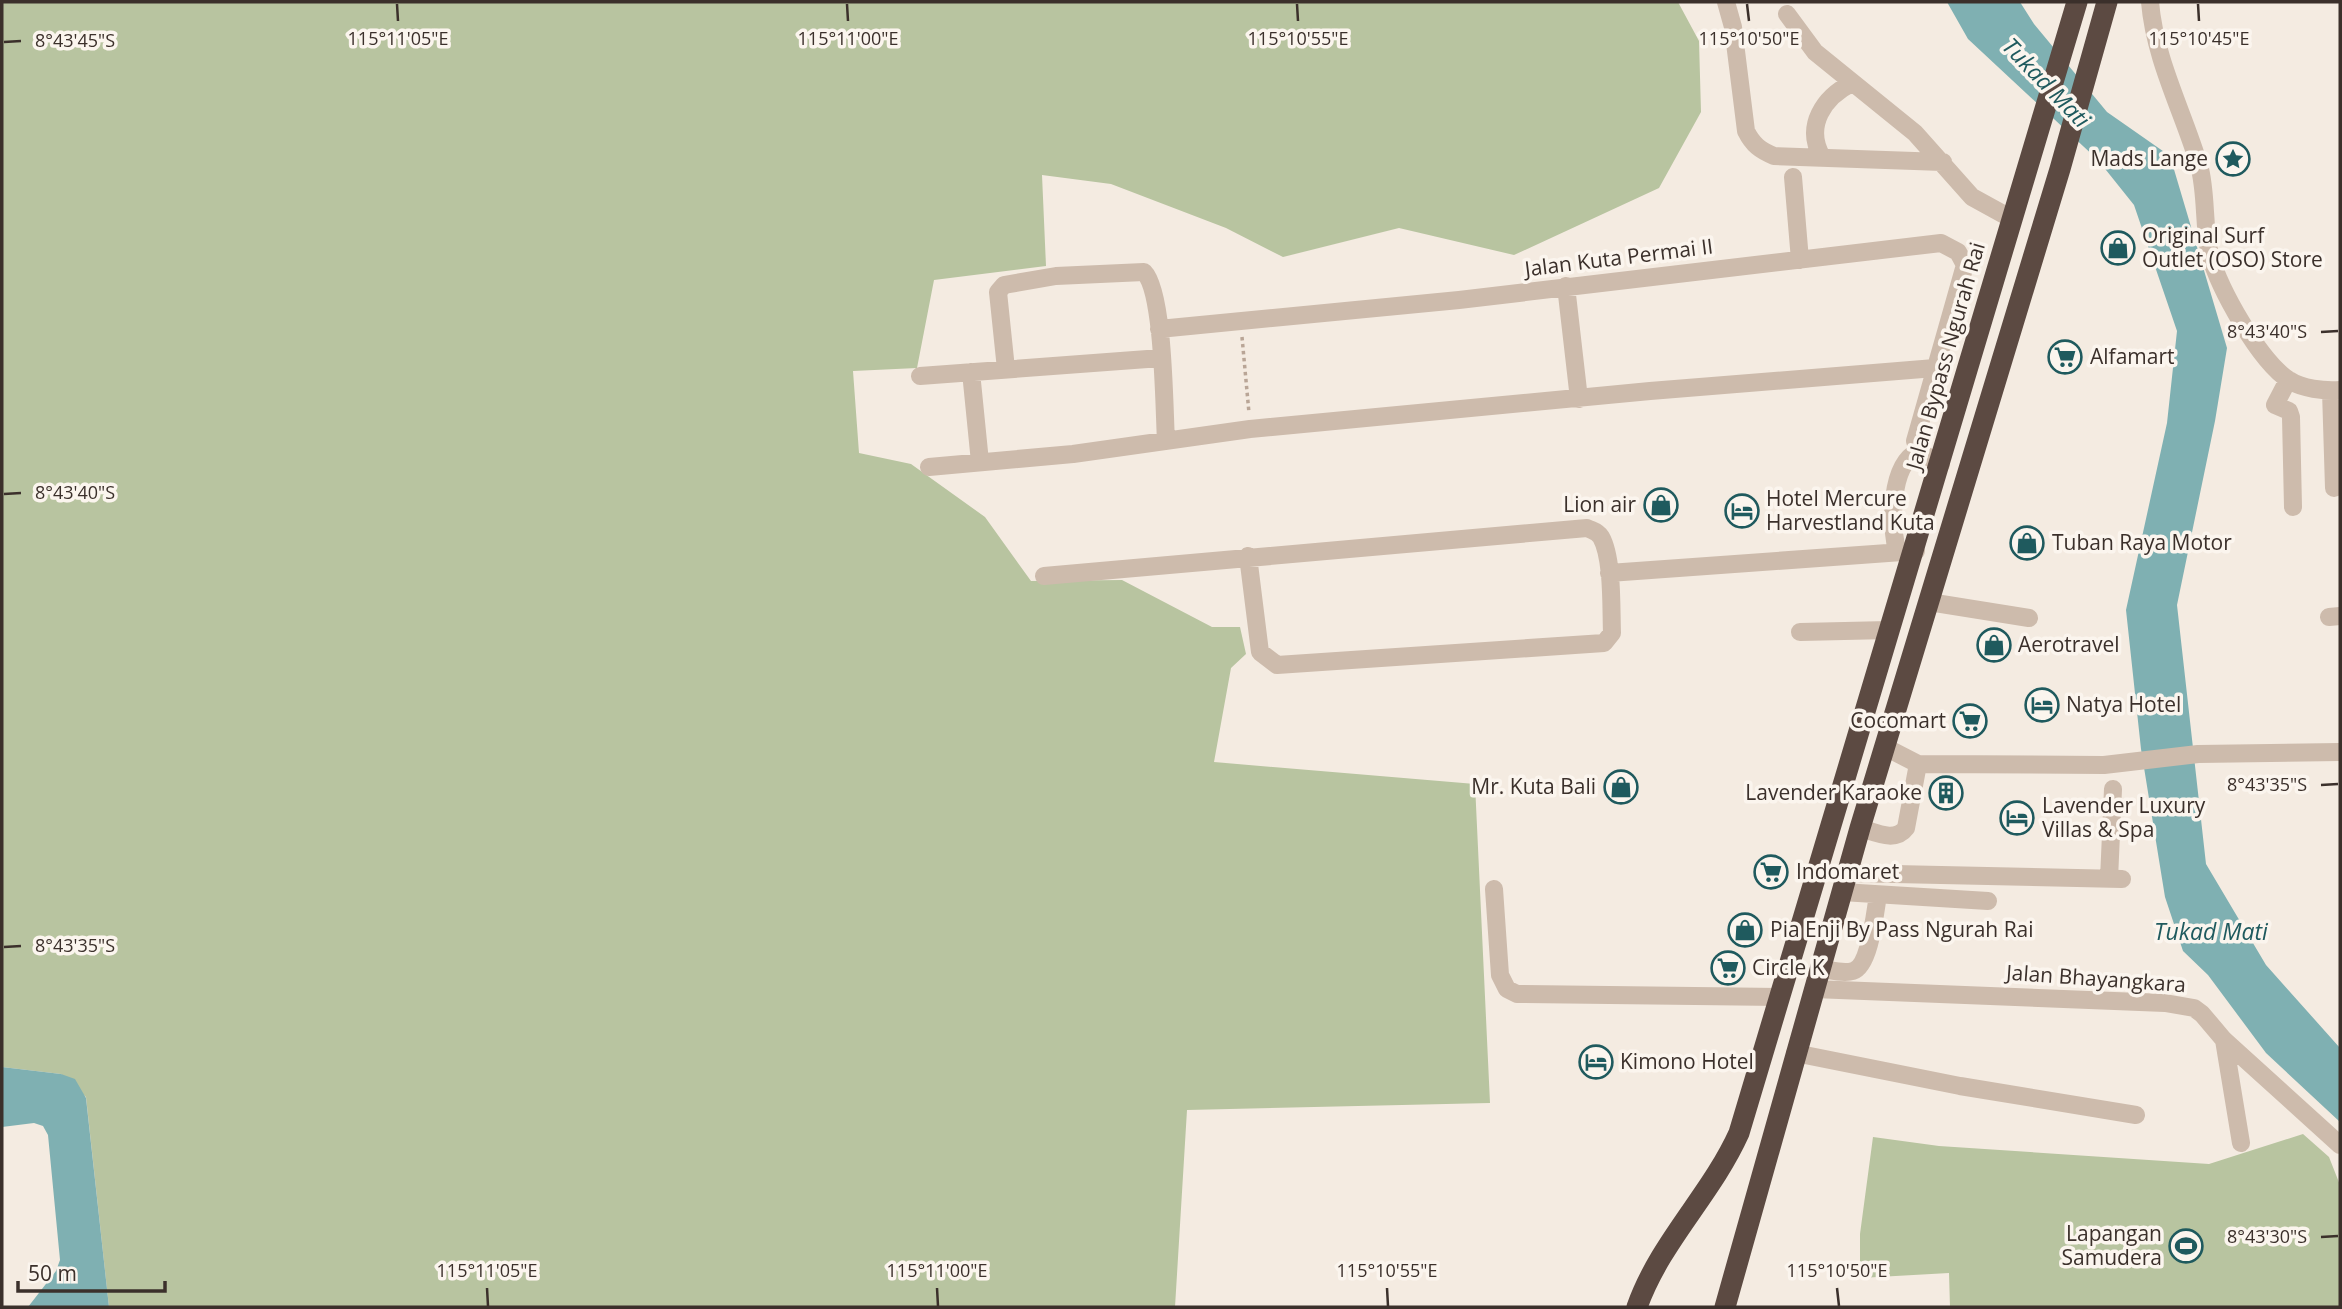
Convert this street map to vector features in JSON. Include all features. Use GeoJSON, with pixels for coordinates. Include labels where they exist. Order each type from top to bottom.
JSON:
{"type":"FeatureCollection","features":[{"type":"Feature","properties":{"kind":"highway","name":"Jalan Bypass Ngurah Rai"},"geometry":{"type":"LineString","coordinates":[[1637,1307],[1658,1262],[1711,1186],[1740,1133],[1889,630],[1906,552],[1941,464],[2077,2]]}},
{"type":"Feature","properties":{"kind":"highway"},"geometry":{"type":"LineString","coordinates":[[1725,1307],[1860,828],[2060,169],[2107,2]]}},
{"type":"Feature","properties":{"kind":"street"},"geometry":{"type":"LineString","coordinates":[[1726,2],[1740,76],[1742,108],[1751,142],[1774,156],[1943,162]]}},
{"type":"Feature","properties":{"kind":"street"},"geometry":{"type":"LineString","coordinates":[[2150,2],[2163,69],[2199,166],[2210,253],[2215,269],[2246,327],[2274,368],[2288,380],[2301,386],[2336,391],[2334,488]]}},
{"type":"Feature","properties":{"kind":"street"},"geometry":{"type":"LineString","coordinates":[[1787,14],[1815,52],[1908,127],[1943,162],[1972,197],[2012,219]]}},
{"type":"Feature","properties":{"kind":"street"},"geometry":{"type":"LineString","coordinates":[[1822,157],[1815,135],[1817,119],[1825,101],[1852,83]]}},
{"type":"Feature","properties":{"kind":"street"},"geometry":{"type":"LineString","coordinates":[[1793,177],[1800,260]]}},
{"type":"Feature","properties":{"kind":"street","name":"Jalan Kuta Permai II"},"geometry":{"type":"LineString","coordinates":[[1159,329],[1941,243],[1958,252],[1965,265],[1916,433],[1918,451]]}},
{"type":"Feature","properties":{"kind":"street"},"geometry":{"type":"LineString","coordinates":[[1006,369],[998,292],[1012,282],[1144,272],[1151,279],[1159,329],[1166,441]]}},
{"type":"Feature","properties":{"kind":"street"},"geometry":{"type":"LineString","coordinates":[[1566,286],[1578,398]]}},
{"type":"Feature","properties":{"kind":"street"},"geometry":{"type":"LineString","coordinates":[[920,376],[1161,358]]}},
{"type":"Feature","properties":{"kind":"street"},"geometry":{"type":"LineString","coordinates":[[929,467],[1073,454],[1250,429],[1935,368]]}},
{"type":"Feature","properties":{"kind":"street"},"geometry":{"type":"LineString","coordinates":[[971,372],[980,462]]}},
{"type":"Feature","properties":{"kind":"street"},"geometry":{"type":"LineString","coordinates":[[2288,380],[2275,405],[2289,411],[2291,417],[2293,507]]}},
{"type":"Feature","properties":{"kind":"street"},"geometry":{"type":"LineString","coordinates":[[1609,573],[1906,552],[1893,513],[1901,466],[1918,451],[1941,464]]}},
{"type":"Feature","properties":{"kind":"street"},"geometry":{"type":"LineString","coordinates":[[1044,576],[1248,556],[1587,528],[1597,532],[1603,540],[1609,573],[1612,633],[1604,643],[1277,665],[1260,652],[1248,556]]}},
{"type":"Feature","properties":{"kind":"street"},"geometry":{"type":"LineString","coordinates":[[1929,602],[2029,618]]}},
{"type":"Feature","properties":{"kind":"street"},"geometry":{"type":"LineString","coordinates":[[1800,632],[1889,630]]}},
{"type":"Feature","properties":{"kind":"street"},"geometry":{"type":"LineString","coordinates":[[1885,747],[1918,764],[2130,764],[2198,754],[2340,752]]}},
{"type":"Feature","properties":{"kind":"street"},"geometry":{"type":"LineString","coordinates":[[1860,828],[1893,837],[1901,835],[1906,828],[1918,764]]}},
{"type":"Feature","properties":{"kind":"street"},"geometry":{"type":"LineString","coordinates":[[1845,883],[2116,879],[2113,789]]}},
{"type":"Feature","properties":{"kind":"street"},"geometry":{"type":"LineString","coordinates":[[1845,883],[1878,895],[1988,901]]}},
{"type":"Feature","properties":{"kind":"street"},"geometry":{"type":"LineString","coordinates":[[1494,889],[1500,975],[1507,989],[1517,994],[1780,997]]}},
{"type":"Feature","properties":{"kind":"street"},"geometry":{"type":"LineString","coordinates":[[1817,979],[1856,971],[1864,963],[1878,895]]}},
{"type":"Feature","properties":{"kind":"street","name":"Jalan Bhayangkara"},"geometry":{"type":"LineString","coordinates":[[1817,979],[2175,1004],[2194,1008],[2203,1014],[2224,1040],[2340,1145]]}},
{"type":"Feature","properties":{"kind":"street"},"geometry":{"type":"LineString","coordinates":[[2224,1040],[2241,1143]]}},
{"type":"Feature","properties":{"kind":"street"},"geometry":{"type":"LineString","coordinates":[[1796,1053],[1960,1086],[2136,1115]]}},
{"type":"Feature","properties":{"kind":"path"},"geometry":{"type":"LineString","coordinates":[[1240,320],[1250,429]]}},
{"type":"Feature","properties":{"kind":"green space"},"geometry":{"type":"Polygon","coordinates":[[[2,2],[1678,2],[1699,41],[1701,112],[1659,188],[1514,255],[1399,228],[1283,257],[1226,228],[1111,184],[1042,175],[1046,266],[934,280],[917,368],[853,371],[859,453],[911,464],[985,517],[1031,581],[1122,580],[1212,627],[1240,627],[1246,654],[1231,668],[1214,762],[1475,784],[1490,1103],[1187,1110],[1175,1307],[109,1307],[86,1097],[61,1074],[2,1067],[2,2]]]}},
{"type":"Feature","properties":{"kind":"green space","name":"Lapangan Samudera"},"geometry":{"type":"Polygon","coordinates":[[[2303,1134],[2329,1157],[2340,1185],[2340,1307],[1950,1307],[1949,1273],[1860,1278],[1860,1234],[1873,1137],[1939,1146],[2209,1164],[2303,1134]]]}},
{"type":"Feature","properties":{"kind":"water","name":"Tukad Mati"},"geometry":{"type":"Polygon","coordinates":[[[1947,2],[2020,2],[2034,24],[2107,112],[2170,156],[2227,348],[2215,421],[2177,605],[2206,864],[2266,965],[2340,1048],[2340,1122],[2266,1053],[2208,975],[2183,951],[2165,897],[2141,749],[2126,610],[2167,423],[2177,331],[2134,205],[2098,160],[1968,39],[1947,2]]]}},
{"type":"Feature","properties":{"kind":"water"},"geometry":{"type":"Polygon","coordinates":[[[2,1067],[61,1074],[75,1079],[86,1098],[109,1307],[28,1307],[56,1271],[60,1260],[48,1135],[43,1126],[34,1123],[2,1127],[2,1067]]]}},
{"type":"Feature","properties":{"kind":"place","name":"Mads Lange"},"geometry":{"type":"Point","coordinates":[2233,159]}},
{"type":"Feature","properties":{"kind":"place","name":"Original Surf Outlet (OSO) Store"},"geometry":{"type":"Point","coordinates":[2118,248]}},
{"type":"Feature","properties":{"kind":"place","name":"Alfamart"},"geometry":{"type":"Point","coordinates":[2065,357]}},
{"type":"Feature","properties":{"kind":"place","name":"Lion air"},"geometry":{"type":"Point","coordinates":[1661,505]}},
{"type":"Feature","properties":{"kind":"place","name":"Hotel Mercure Harvestland Kuta"},"geometry":{"type":"Point","coordinates":[1742,511]}},
{"type":"Feature","properties":{"kind":"place","name":"Tuban Raya Motor"},"geometry":{"type":"Point","coordinates":[2027,543]}},
{"type":"Feature","properties":{"kind":"place","name":"Aerotravel"},"geometry":{"type":"Point","coordinates":[1994,645]}},
{"type":"Feature","properties":{"kind":"place","name":"Natya Hotel"},"geometry":{"type":"Point","coordinates":[2042,705]}},
{"type":"Feature","properties":{"kind":"place","name":"Cocomart"},"geometry":{"type":"Point","coordinates":[1970,721]}},
{"type":"Feature","properties":{"kind":"place","name":"Mr. Kuta Bali"},"geometry":{"type":"Point","coordinates":[1621,787]}},
{"type":"Feature","properties":{"kind":"place","name":"Lavender Karaoke"},"geometry":{"type":"Point","coordinates":[1946,793]}},
{"type":"Feature","properties":{"kind":"place","name":"Lavender Luxury Villas & Spa"},"geometry":{"type":"Point","coordinates":[2017,818]}},
{"type":"Feature","properties":{"kind":"place","name":"Indomaret"},"geometry":{"type":"Point","coordinates":[1771,872]}},
{"type":"Feature","properties":{"kind":"place","name":"Pia Enji By Pass Ngurah Rai"},"geometry":{"type":"Point","coordinates":[1745,930]}},
{"type":"Feature","properties":{"kind":"place","name":"Circle K"},"geometry":{"type":"Point","coordinates":[1728,968]}},
{"type":"Feature","properties":{"kind":"place","name":"Kimono Hotel"},"geometry":{"type":"Point","coordinates":[1596,1062]}},
{"type":"Feature","properties":{"kind":"place","name":"Lapangan Samudera"},"geometry":{"type":"Point","coordinates":[2186,1246]}}]}
